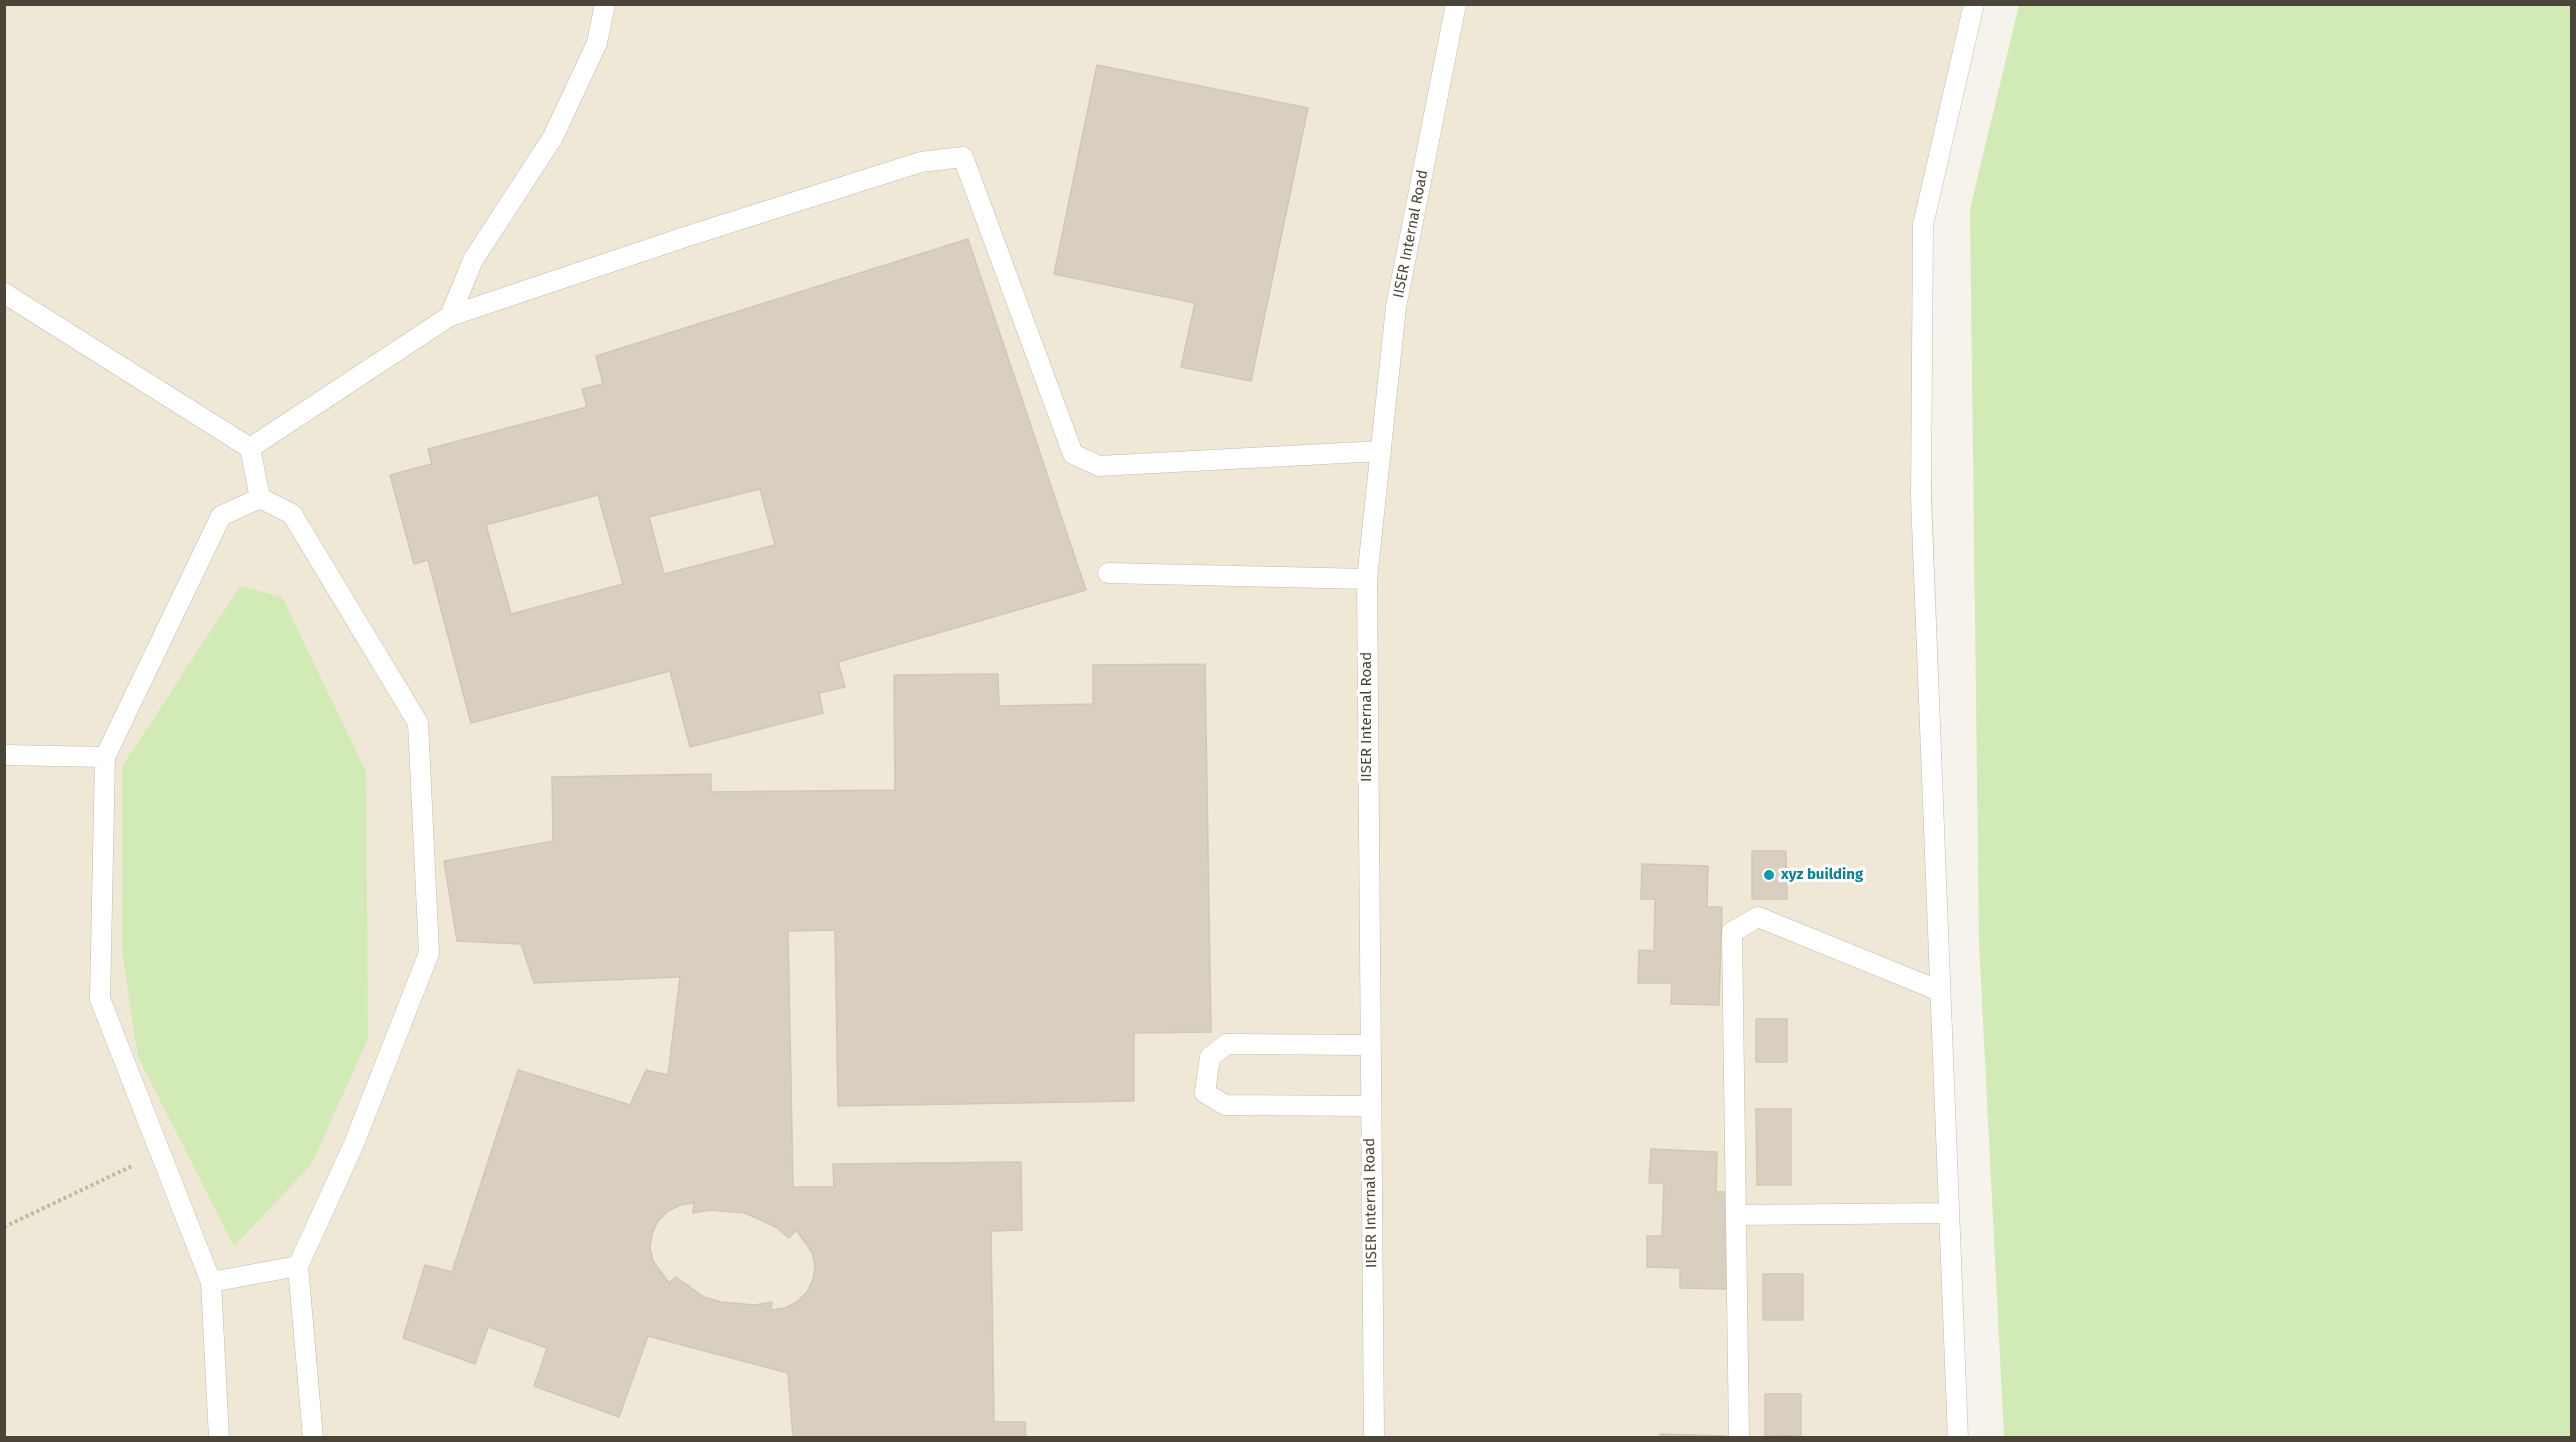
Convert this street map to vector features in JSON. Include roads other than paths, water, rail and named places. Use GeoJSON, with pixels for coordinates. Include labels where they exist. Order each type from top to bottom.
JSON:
{"type":"FeatureCollection","features":[{"type":"Feature","properties":{"kind":"lane"},"geometry":{"type":"LineString","coordinates":[[450,316],[473,260],[554,137],[597,43],[605,4]]}},
{"type":"Feature","properties":{"kind":"lane","name":"IISER Internal Road"},"geometry":{"type":"LineString","coordinates":[[1374,1437],[1369,1045],[1367,579],[1396,307],[1456,4]]}},
{"type":"Feature","properties":{"kind":"lane"},"geometry":{"type":"LineString","coordinates":[[1958,1437],[1921,496],[1923,225],[1974,4]]}},
{"type":"Feature","properties":{"kind":"lane"},"geometry":{"type":"LineString","coordinates":[[250,448],[450,316],[688,236],[921,162],[963,157],[1073,454],[1099,466],[1381,451]]}},
{"type":"Feature","properties":{"kind":"lane"},"geometry":{"type":"LineString","coordinates":[[4,293],[250,448],[260,498]]}},
{"type":"Feature","properties":{"kind":"lane"},"geometry":{"type":"LineString","coordinates":[[219,1437],[211,1282],[100,999],[105,757],[220,516],[260,498]]}},
{"type":"Feature","properties":{"kind":"lane"},"geometry":{"type":"LineString","coordinates":[[260,498],[292,514],[418,723],[429,952],[353,1146],[298,1266],[313,1437]]}},
{"type":"Feature","properties":{"kind":"lane"},"geometry":{"type":"LineString","coordinates":[[1108,573],[1367,579]]}},
{"type":"Feature","properties":{"kind":"lane"},"geometry":{"type":"LineString","coordinates":[[4,755],[105,757]]}},
{"type":"Feature","properties":{"kind":"lane"},"geometry":{"type":"LineString","coordinates":[[1739,1437],[1732,932],[1758,917],[1940,991]]}},
{"type":"Feature","properties":{"kind":"lane"},"geometry":{"type":"LineString","coordinates":[[1369,1045],[1227,1044],[1210,1058],[1205,1093],[1226,1105],[1370,1106]]}},
{"type":"Feature","properties":{"kind":"lane"},"geometry":{"type":"LineString","coordinates":[[1736,1215],[1949,1213]]}},
{"type":"Feature","properties":{"kind":"lane"},"geometry":{"type":"LineString","coordinates":[[211,1282],[298,1266]]}},
{"type":"Feature","properties":{"kind":"place","name":"xyz building"},"geometry":{"type":"Point","coordinates":[1769,875]}}]}
